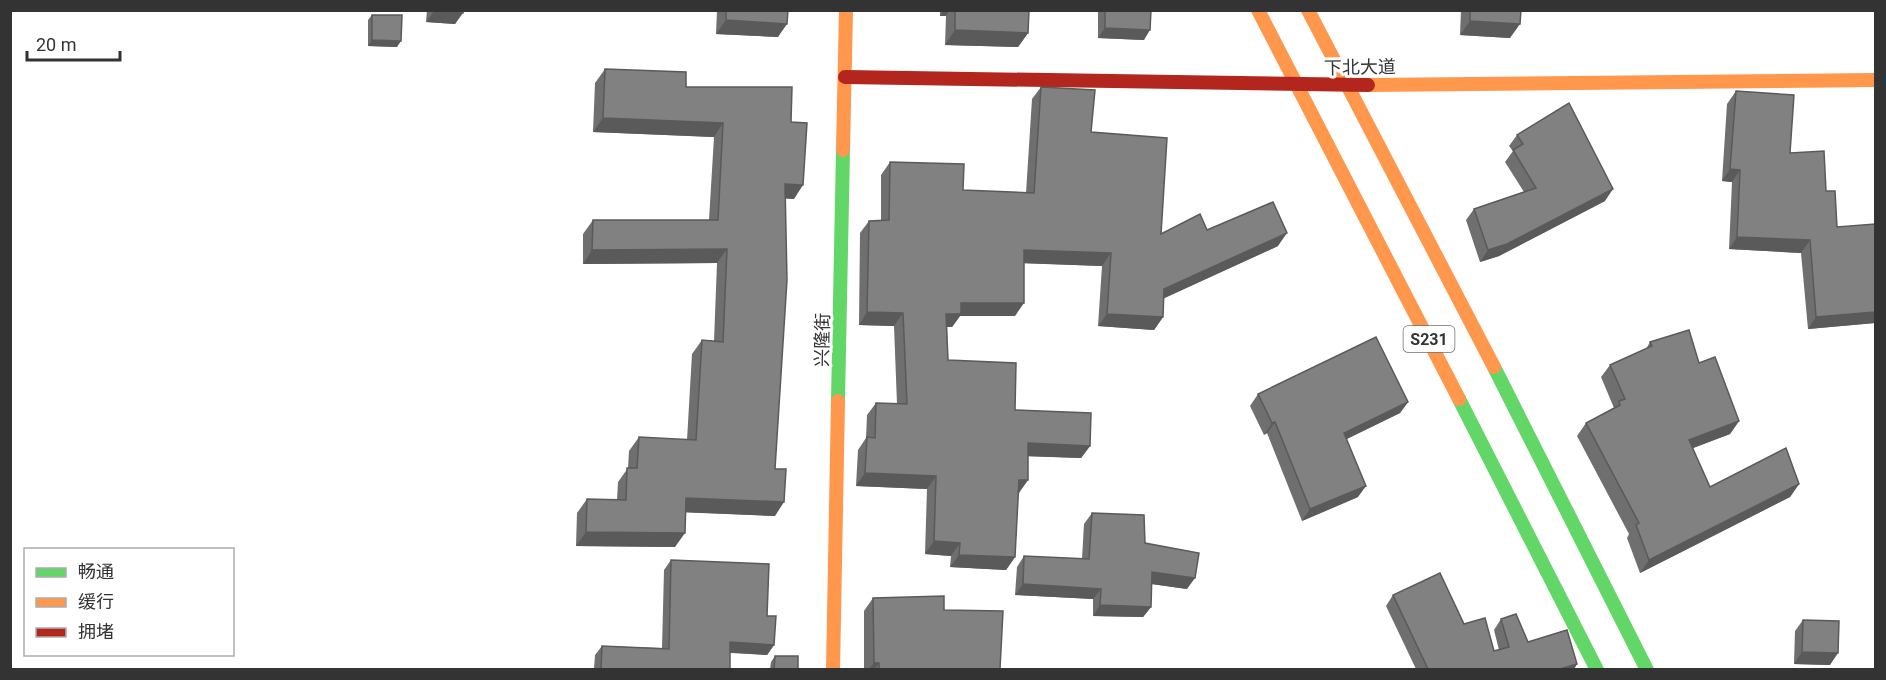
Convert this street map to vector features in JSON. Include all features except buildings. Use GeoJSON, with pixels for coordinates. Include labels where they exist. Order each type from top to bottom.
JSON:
{"type":"FeatureCollection","features":[{"type":"Feature","properties":{"kind":"street","name":"兴隆街"},"geometry":{"type":"LineString","coordinates":[[833,669],[846,10]]}},
{"type":"Feature","properties":{"kind":"street","name":"S231"},"geometry":{"type":"LineString","coordinates":[[1258,10],[1597,669]]}},
{"type":"Feature","properties":{"kind":"street","name":"S231"},"geometry":{"type":"LineString","coordinates":[[1308,10],[1430,239],[1647,669]]}},
{"type":"Feature","properties":{"kind":"street","name":"下北大道"},"geometry":{"type":"LineString","coordinates":[[845,77],[1299,86],[1875,80]]}},
{"type":"Feature","properties":{"kind":"traffic: fast"},"geometry":{"type":"LineString","coordinates":[[838,401],[843,150]]}},
{"type":"Feature","properties":{"kind":"traffic: fast"},"geometry":{"type":"LineString","coordinates":[[1494,367],[1647,670]]}},
{"type":"Feature","properties":{"kind":"traffic: fast"},"geometry":{"type":"LineString","coordinates":[[1459,399],[1597,670]]}},
{"type":"Feature","properties":{"kind":"traffic: slow"},"geometry":{"type":"LineString","coordinates":[[843,150],[846,10]]}},
{"type":"Feature","properties":{"kind":"traffic: slow"},"geometry":{"type":"LineString","coordinates":[[1258,10],[1459,399]]}},
{"type":"Feature","properties":{"kind":"traffic: slow"},"geometry":{"type":"LineString","coordinates":[[1308,10],[1494,367]]}},
{"type":"Feature","properties":{"kind":"traffic: slow"},"geometry":{"type":"LineString","coordinates":[[1368,85],[1876,80]]}},
{"type":"Feature","properties":{"kind":"traffic: slow"},"geometry":{"type":"LineString","coordinates":[[833,670],[838,401]]}},
{"type":"Feature","properties":{"kind":"traffic: jam"},"geometry":{"type":"LineString","coordinates":[[845,77],[1368,85]]}}]}
